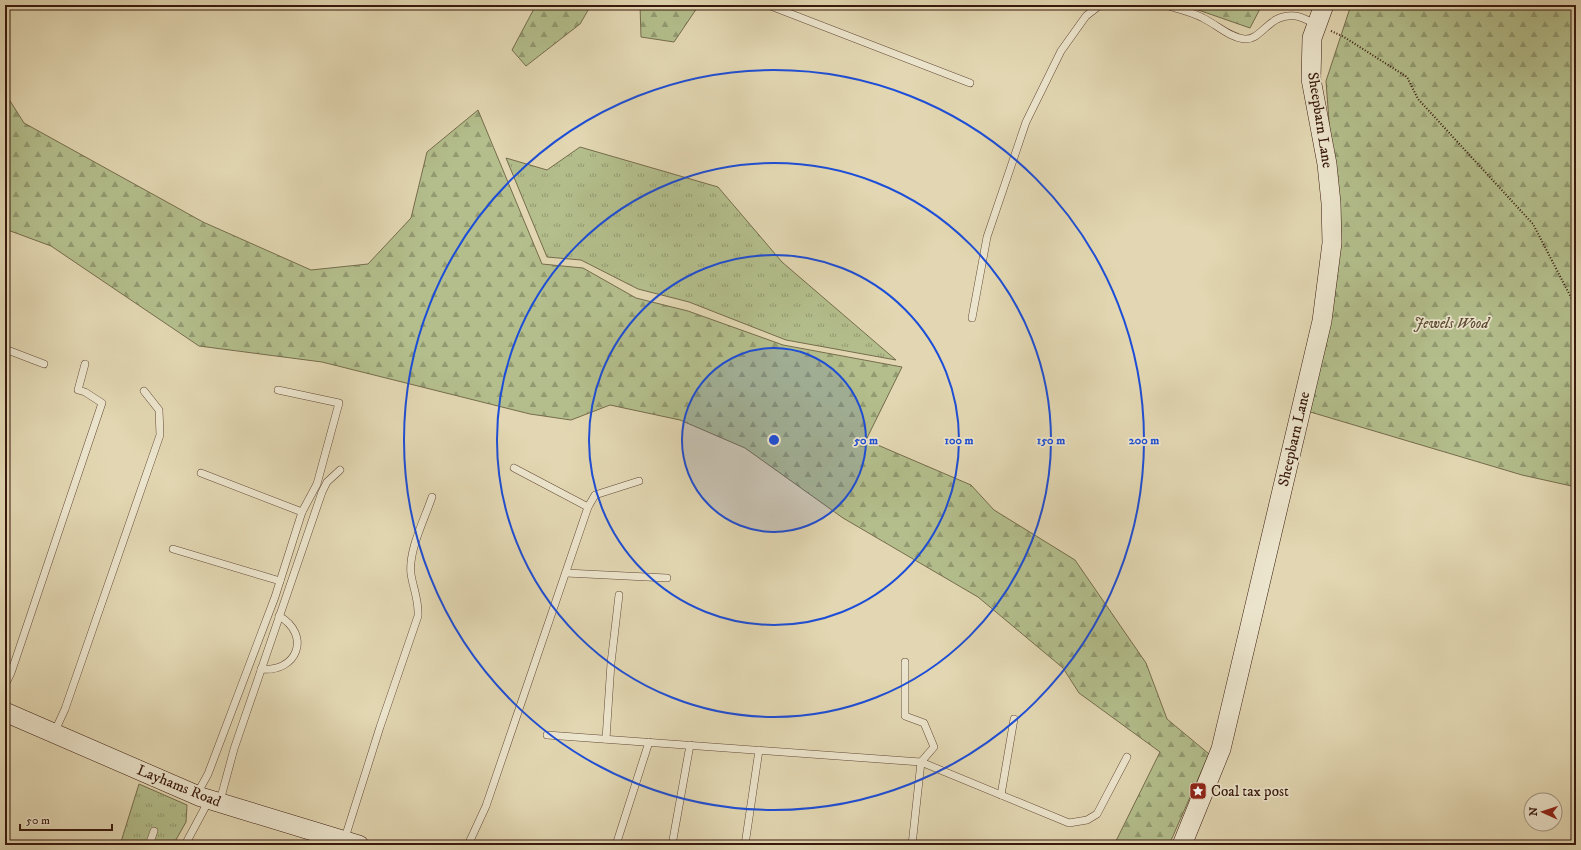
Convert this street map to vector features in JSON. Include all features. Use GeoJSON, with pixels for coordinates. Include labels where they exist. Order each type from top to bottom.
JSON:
{"type":"FeatureCollection","features":[{"type":"Feature","properties":{"kind":"street","name":"Sheepbarn Lane"},"geometry":{"type":"LineString","coordinates":[[1182,845],[1221,748],[1322,321],[1332,242],[1327,164],[1311,78],[1312,38],[1324,5]]}},
{"type":"Feature","properties":{"kind":"street","name":"Layhams Road"},"geometry":{"type":"LineString","coordinates":[[5,712],[208,800],[352,843]]}},
{"type":"Feature","properties":{"kind":"lane"},"geometry":{"type":"LineString","coordinates":[[768,5],[970,82]]}},
{"type":"Feature","properties":{"kind":"lane"},"geometry":{"type":"LineString","coordinates":[[972,318],[987,238],[1026,122],[1061,51],[1086,16],[1100,5]]}},
{"type":"Feature","properties":{"kind":"lane"},"geometry":{"type":"LineString","coordinates":[[1165,5],[1202,17],[1228,33],[1246,39],[1253,38],[1271,22],[1282,16],[1297,16],[1316,24]]}},
{"type":"Feature","properties":{"kind":"lane"},"geometry":{"type":"LineString","coordinates":[[5,349],[44,364]]}},
{"type":"Feature","properties":{"kind":"lane"},"geometry":{"type":"LineString","coordinates":[[5,685],[11,673],[102,403],[85,392],[78,390],[85,364]]}},
{"type":"Feature","properties":{"kind":"lane"},"geometry":{"type":"LineString","coordinates":[[208,800],[208,774],[280,581],[302,512],[317,484],[340,403],[278,390]]}},
{"type":"Feature","properties":{"kind":"lane"},"geometry":{"type":"LineString","coordinates":[[54,733],[65,709],[160,435],[159,410],[144,391]]}},
{"type":"Feature","properties":{"kind":"lane"},"geometry":{"type":"LineString","coordinates":[[514,468],[588,507]]}},
{"type":"Feature","properties":{"kind":"lane"},"geometry":{"type":"LineString","coordinates":[[185,845],[234,749],[322,492],[327,482],[340,470]]}},
{"type":"Feature","properties":{"kind":"lane"},"geometry":{"type":"LineString","coordinates":[[201,473],[302,512]]}},
{"type":"Feature","properties":{"kind":"lane"},"geometry":{"type":"LineString","coordinates":[[468,845],[486,806],[588,507],[595,495],[639,481]]}},
{"type":"Feature","properties":{"kind":"lane"},"geometry":{"type":"LineString","coordinates":[[352,843],[376,740],[418,616],[419,602],[410,573],[411,559],[432,496]]}},
{"type":"Feature","properties":{"kind":"lane"},"geometry":{"type":"LineString","coordinates":[[173,549],[280,581]]}},
{"type":"Feature","properties":{"kind":"lane"},"geometry":{"type":"LineString","coordinates":[[566,573],[667,578]]}},
{"type":"Feature","properties":{"kind":"lane"},"geometry":{"type":"LineString","coordinates":[[606,739],[611,663],[619,595]]}},
{"type":"Feature","properties":{"kind":"lane"},"geometry":{"type":"LineString","coordinates":[[261,669],[278,669],[284,666],[291,660],[295,652],[298,642],[297,633],[292,625],[279,616]]}},
{"type":"Feature","properties":{"kind":"lane"},"geometry":{"type":"LineString","coordinates":[[905,662],[905,716],[924,723],[934,747],[921,762],[912,845]]}},
{"type":"Feature","properties":{"kind":"lane"},"geometry":{"type":"LineString","coordinates":[[1001,795],[1014,719]]}},
{"type":"Feature","properties":{"kind":"lane"},"geometry":{"type":"LineString","coordinates":[[548,735],[921,762],[1069,823],[1087,820],[1097,814],[1127,757]]}},
{"type":"Feature","properties":{"kind":"lane"},"geometry":{"type":"LineString","coordinates":[[616,845],[648,742]]}},
{"type":"Feature","properties":{"kind":"lane"},"geometry":{"type":"LineString","coordinates":[[672,845],[690,745]]}},
{"type":"Feature","properties":{"kind":"lane"},"geometry":{"type":"LineString","coordinates":[[745,845],[759,750]]}},
{"type":"Feature","properties":{"kind":"lane"},"geometry":{"type":"LineString","coordinates":[[149,845],[154,831]]}},
{"type":"Feature","properties":{"kind":"path"},"geometry":{"type":"LineString","coordinates":[[1316,24],[1344,37],[1407,77],[1418,98],[1533,224],[1576,307]]}},
{"type":"Feature","properties":{"kind":"green space"},"geometry":{"type":"Polygon","coordinates":[[[536,5],[591,5],[580,24],[526,66],[512,50],[536,5]]]}},
{"type":"Feature","properties":{"kind":"green space"},"geometry":{"type":"Polygon","coordinates":[[[640,5],[699,5],[674,42],[641,37],[640,5]]]}},
{"type":"Feature","properties":{"kind":"green space"},"geometry":{"type":"Polygon","coordinates":[[[1184,5],[1262,5],[1250,28],[1184,5]]]}},
{"type":"Feature","properties":{"kind":"green space","name":"Jewels Wood"},"geometry":{"type":"Polygon","coordinates":[[[1351,5],[1576,5],[1576,487],[1522,475],[1307,411],[1338,243],[1326,81],[1351,5]]]}},
{"type":"Feature","properties":{"kind":"green space"},"geometry":{"type":"Polygon","coordinates":[[[5,93],[24,123],[203,222],[311,270],[368,264],[411,218],[427,152],[478,110],[542,264],[583,268],[636,298],[688,311],[783,345],[902,367],[866,440],[971,485],[994,510],[1075,560],[1146,663],[1167,719],[1209,754],[1169,845],[1114,845],[1160,752],[1079,693],[1063,668],[978,597],[843,518],[745,448],[680,420],[610,405],[571,420],[530,414],[322,362],[199,346],[51,246],[5,229],[5,93]]]}},
{"type":"Feature","properties":{"kind":"green space"},"geometry":{"type":"Polygon","coordinates":[[[580,147],[718,187],[782,262],[896,360],[786,340],[689,302],[638,289],[581,260],[547,257],[506,158],[547,170],[580,147]]]}},
{"type":"Feature","properties":{"kind":"green space"},"geometry":{"type":"Polygon","coordinates":[[[139,784],[187,805],[186,822],[173,845],[120,845],[139,784]]]}},
{"type":"Feature","properties":{"kind":"place","name":"Coal tax post"},"geometry":{"type":"Point","coordinates":[1198,791]}}]}
